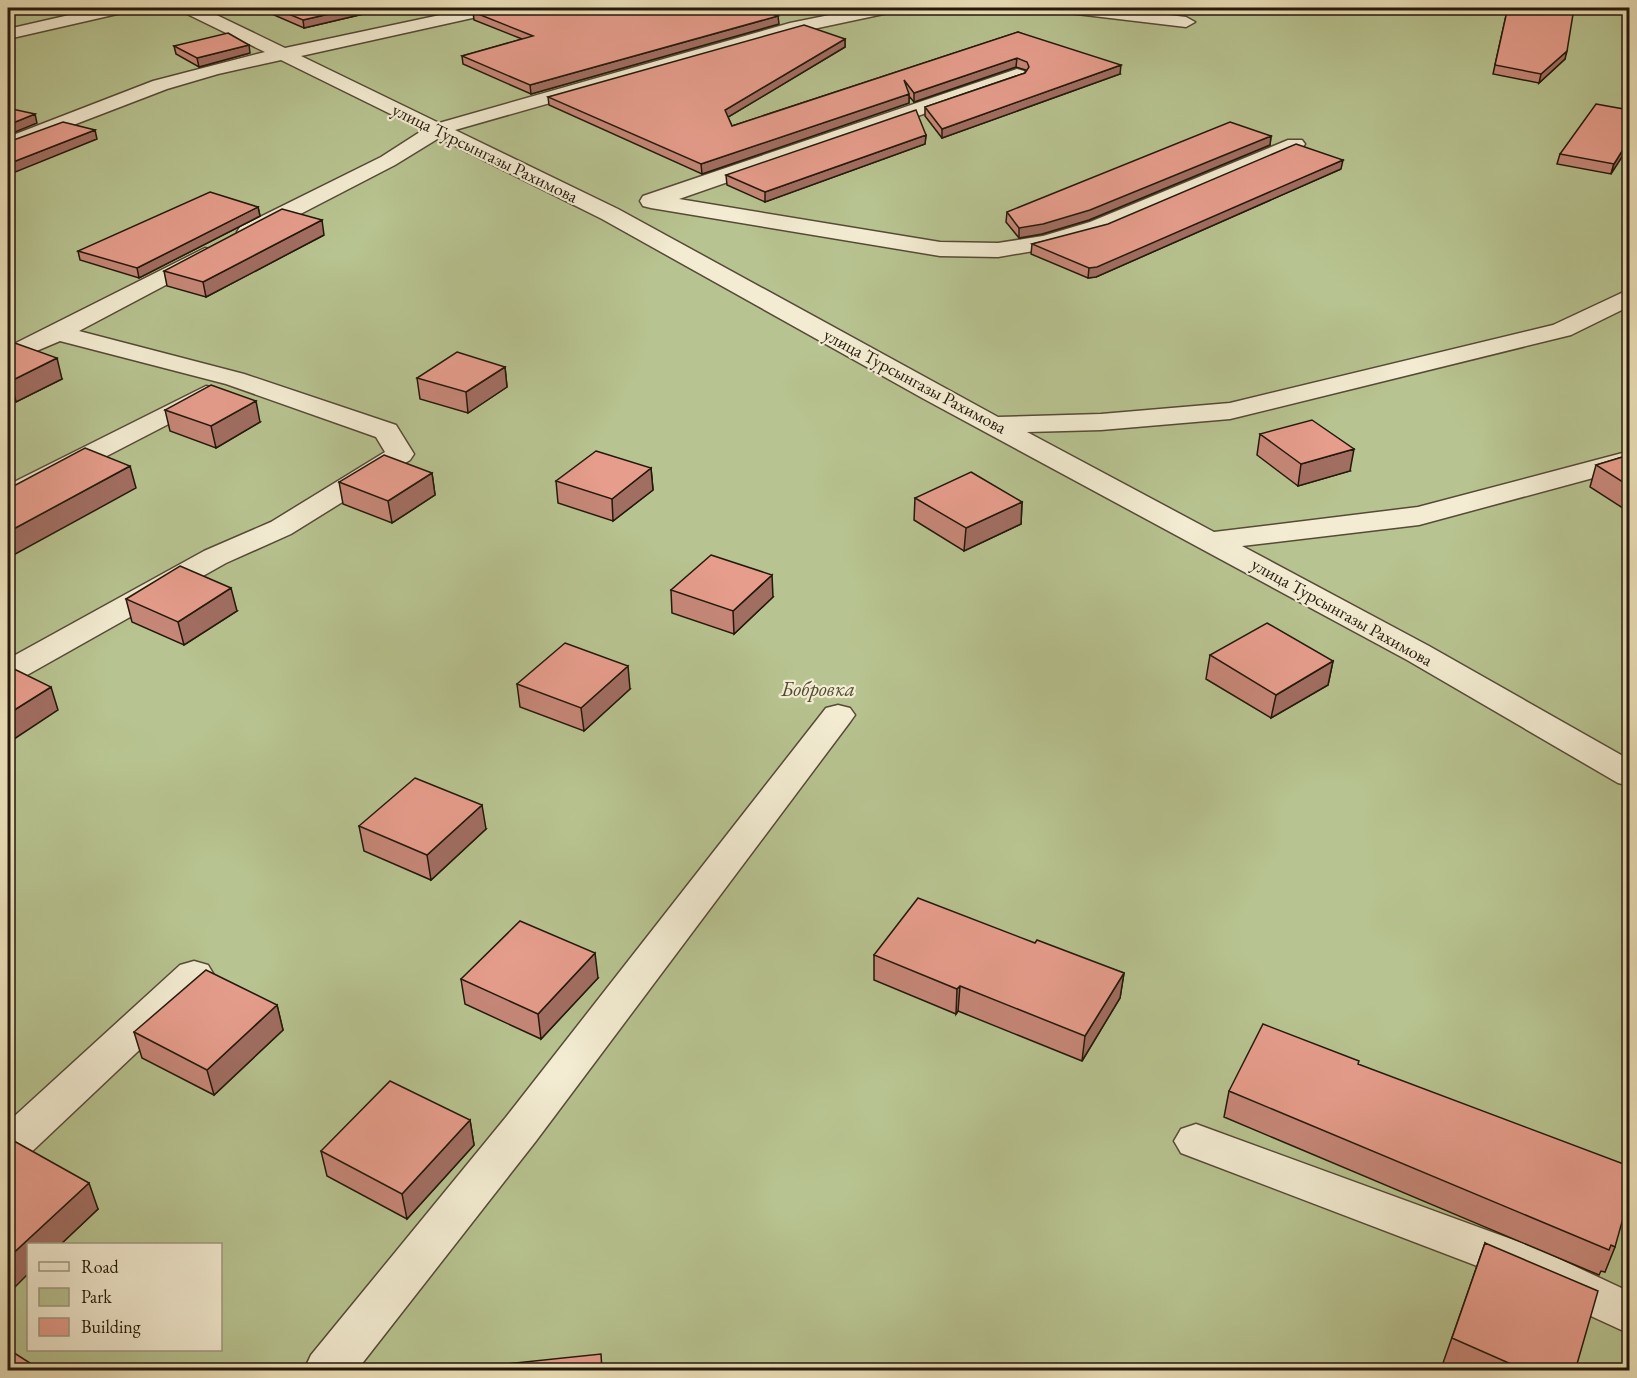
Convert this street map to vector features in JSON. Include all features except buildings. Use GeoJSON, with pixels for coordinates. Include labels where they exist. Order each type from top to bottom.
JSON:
{"type":"FeatureCollection","features":[{"type":"Feature","properties":{"kind":"street"},"geometry":{"type":"LineString","coordinates":[[8,34],[120,8]]}},
{"type":"Feature","properties":{"kind":"street","name":"улица Турсынгазы Рахимова"},"geometry":{"type":"LineString","coordinates":[[189,8],[610,214],[1418,652],[1629,776]]}},
{"type":"Feature","properties":{"kind":"street"},"geometry":{"type":"LineString","coordinates":[[8,144],[160,85],[280,54],[495,8]]}},
{"type":"Feature","properties":{"kind":"street"},"geometry":{"type":"LineString","coordinates":[[8,356],[57,333],[388,161],[438,130],[646,68],[796,27],[888,8]]}},
{"type":"Feature","properties":{"kind":"street"},"geometry":{"type":"LineString","coordinates":[[1068,8],[1186,22]]}},
{"type":"Feature","properties":{"kind":"street"},"geometry":{"type":"LineString","coordinates":[[610,214],[1017,75]]}},
{"type":"Feature","properties":{"kind":"street"},"geometry":{"type":"LineString","coordinates":[[651,201],[940,249],[998,250],[1045,242],[1098,227],[1295,144]]}},
{"type":"Feature","properties":{"kind":"street"},"geometry":{"type":"LineString","coordinates":[[998,426],[1101,422],[1230,411],[1562,330],[1629,296]]}},
{"type":"Feature","properties":{"kind":"street"},"geometry":{"type":"LineString","coordinates":[[8,672],[215,557],[281,528],[400,454],[386,431],[235,379],[57,333]]}},
{"type":"Feature","properties":{"kind":"street"},"geometry":{"type":"LineString","coordinates":[[8,496],[235,379]]}},
{"type":"Feature","properties":{"kind":"street"},"geometry":{"type":"LineString","coordinates":[[1213,541],[1419,516],[1629,459]]}},
{"type":"Feature","properties":{"kind":"street"},"geometry":{"type":"LineString","coordinates":[[328,1371],[520,1129],[838,715]]}},
{"type":"Feature","properties":{"kind":"street"},"geometry":{"type":"LineString","coordinates":[[8,1148],[194,975]]}},
{"type":"Feature","properties":{"kind":"street"},"geometry":{"type":"LineString","coordinates":[[1197,1141],[1522,1263],[1629,1314]]}},
{"type":"Feature","properties":{"kind":"green space","name":"Бобровка"},"geometry":{"type":"Polygon","coordinates":[[[8,8],[1629,8],[1629,1370],[8,1370],[8,8]]]}}]}
